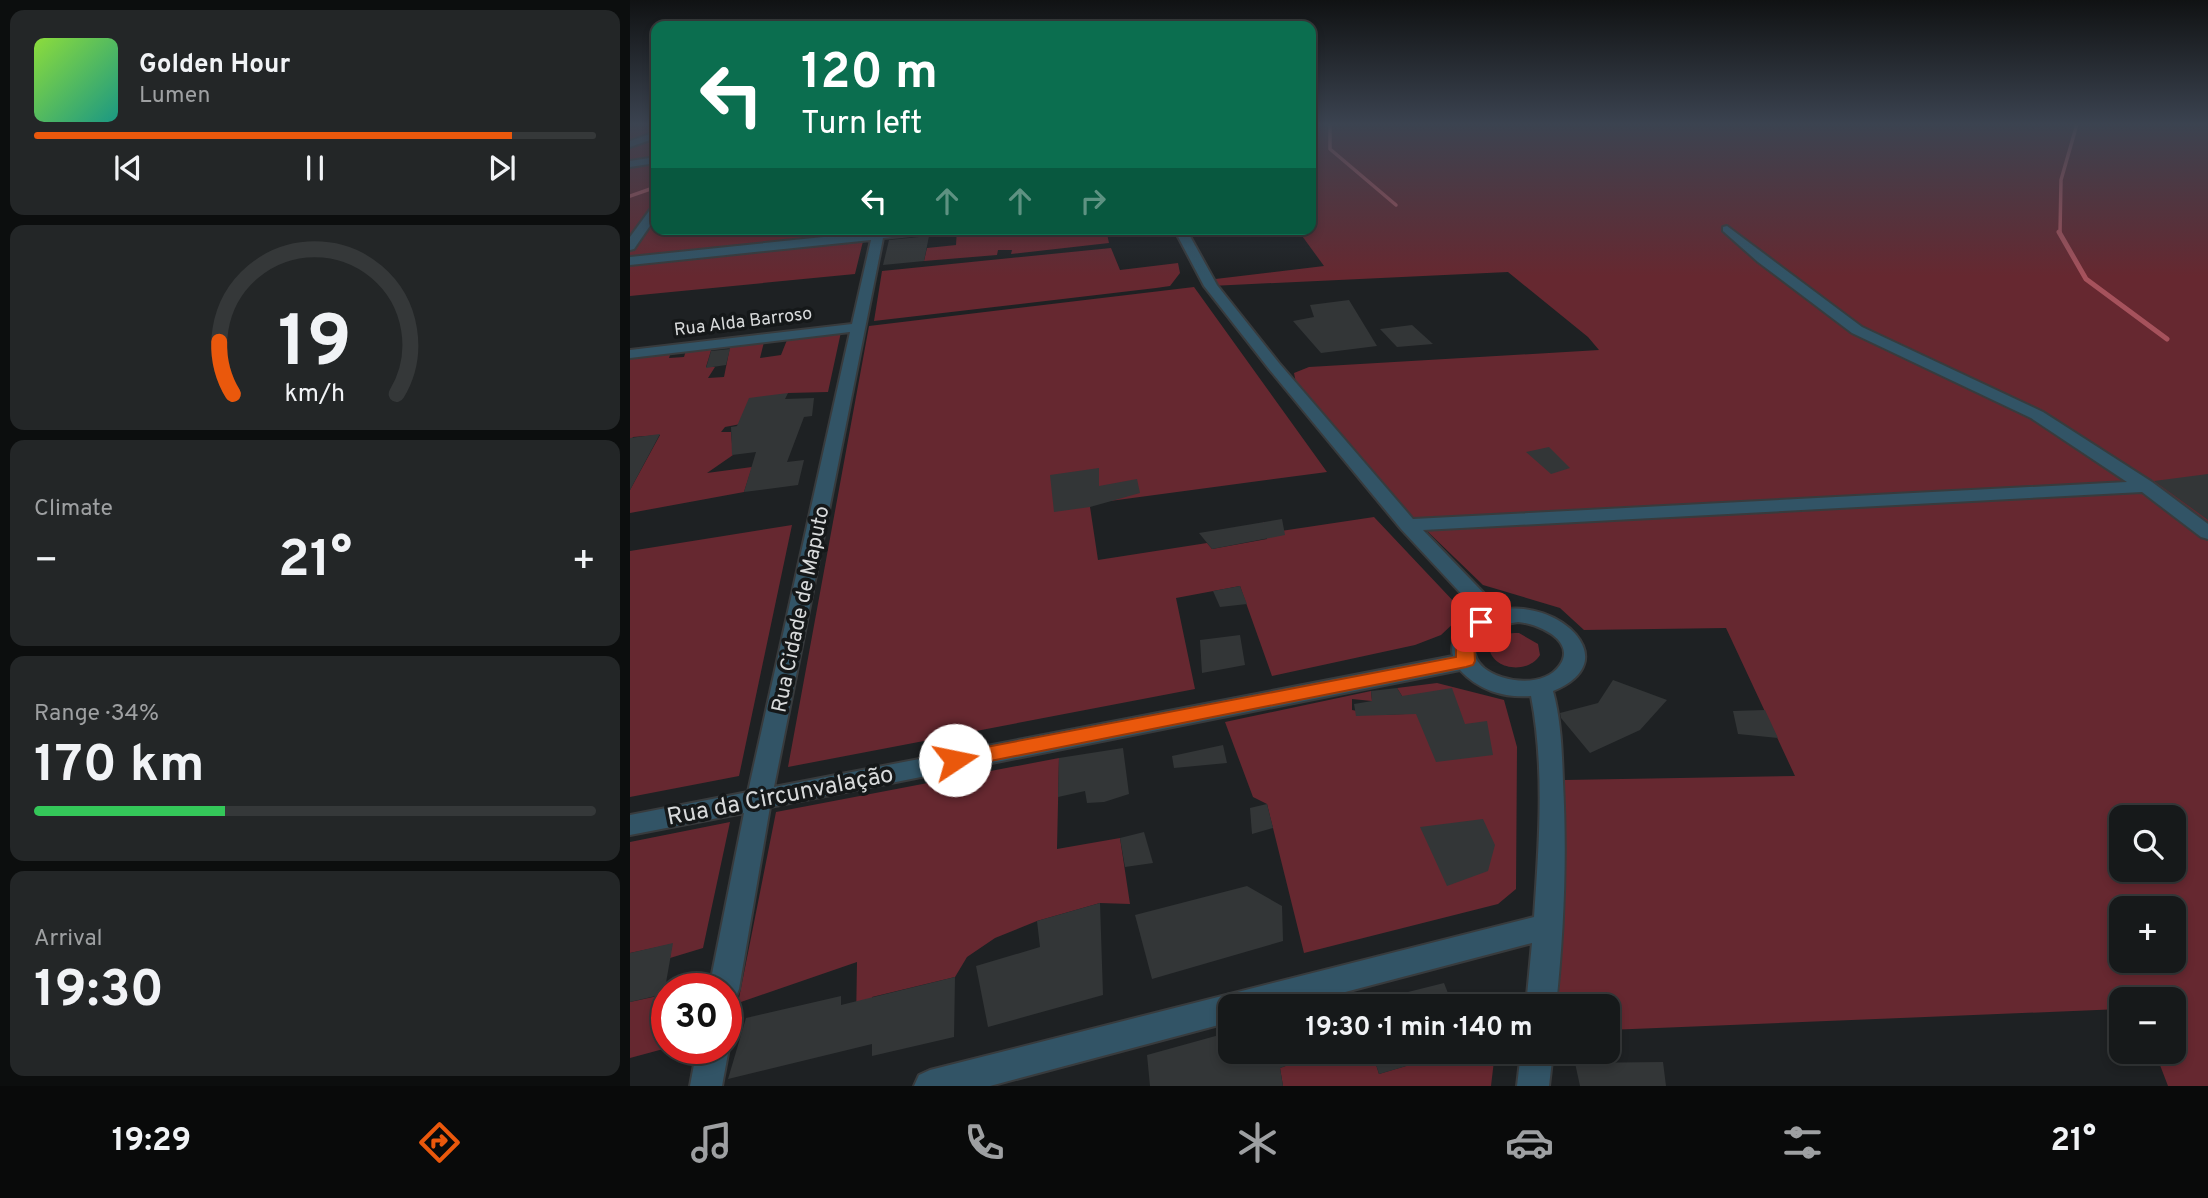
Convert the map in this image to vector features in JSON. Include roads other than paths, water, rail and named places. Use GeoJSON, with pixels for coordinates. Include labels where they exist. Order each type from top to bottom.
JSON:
{"type":"FeatureCollection","features":[{"type":"Feature","properties":{"kind":"street"},"geometry":{"type":"LineString","coordinates":[[630,246],[651,216]]}},
{"type":"Feature","properties":{"kind":"street"},"geometry":{"type":"LineString","coordinates":[[1727,229],[1762,259],[1857,330],[2037,415],[2146,486],[2208,533]]}},
{"type":"Feature","properties":{"kind":"street"},"geometry":{"type":"LineString","coordinates":[[630,261],[853,235]]}},
{"type":"Feature","properties":{"kind":"street","name":"Rua Cidade de Maputo"},"geometry":{"type":"LineString","coordinates":[[727,973],[759,800],[878,235]]}},
{"type":"Feature","properties":{"kind":"street"},"geometry":{"type":"LineString","coordinates":[[1183,235],[1211,286],[1408,525],[1467,585],[1494,617]]}},
{"type":"Feature","properties":{"kind":"street","name":"Rua Alda Barroso"},"geometry":{"type":"LineString","coordinates":[[630,354],[860,327]]}},
{"type":"Feature","properties":{"kind":"street"},"geometry":{"type":"LineString","coordinates":[[1408,525],[2146,486]]}},
{"type":"Feature","properties":{"kind":"street"},"geometry":{"type":"LineString","coordinates":[[1528,615],[1558,627],[1568,637],[1574,649],[1573,661],[1567,672],[1556,681],[1540,687],[1522,688],[1496,683],[1475,672],[1466,661],[1463,650],[1465,639],[1481,622],[1494,617],[1528,615]]}},
{"type":"Feature","properties":{"kind":"street","name":"Rua da Circunvalação"},"geometry":{"type":"LineString","coordinates":[[630,825],[1466,661]]}},
{"type":"Feature","properties":{"kind":"street"},"geometry":{"type":"LineString","coordinates":[[1540,687],[1547,709],[1552,798],[1549,926],[1542,994]]}},
{"type":"Feature","properties":{"kind":"street"},"geometry":{"type":"LineString","coordinates":[[1286,994],[1549,926]]}},
{"type":"Feature","properties":{"kind":"street"},"geometry":{"type":"LineString","coordinates":[[930,1086],[1218,1011]]}},
{"type":"Feature","properties":{"kind":"street"},"geometry":{"type":"LineString","coordinates":[[706,1086],[710,1064]]}},
{"type":"Feature","properties":{"kind":"street"},"geometry":{"type":"LineString","coordinates":[[1533,1086],[1536,1064]]}},
{"type":"Feature","properties":{"kind":"waterway"},"geometry":{"type":"LineString","coordinates":[[1360,175],[1396,205]]}},
{"type":"Feature","properties":{"kind":"waterway"},"geometry":{"type":"LineString","coordinates":[[2060,233],[2063,175]]}},
{"type":"Feature","properties":{"kind":"waterway"},"geometry":{"type":"LineString","coordinates":[[630,196],[651,189]]}},
{"type":"Feature","properties":{"kind":"waterway"},"geometry":{"type":"LineString","coordinates":[[2059,232],[2086,279],[2167,339]]}}]}
